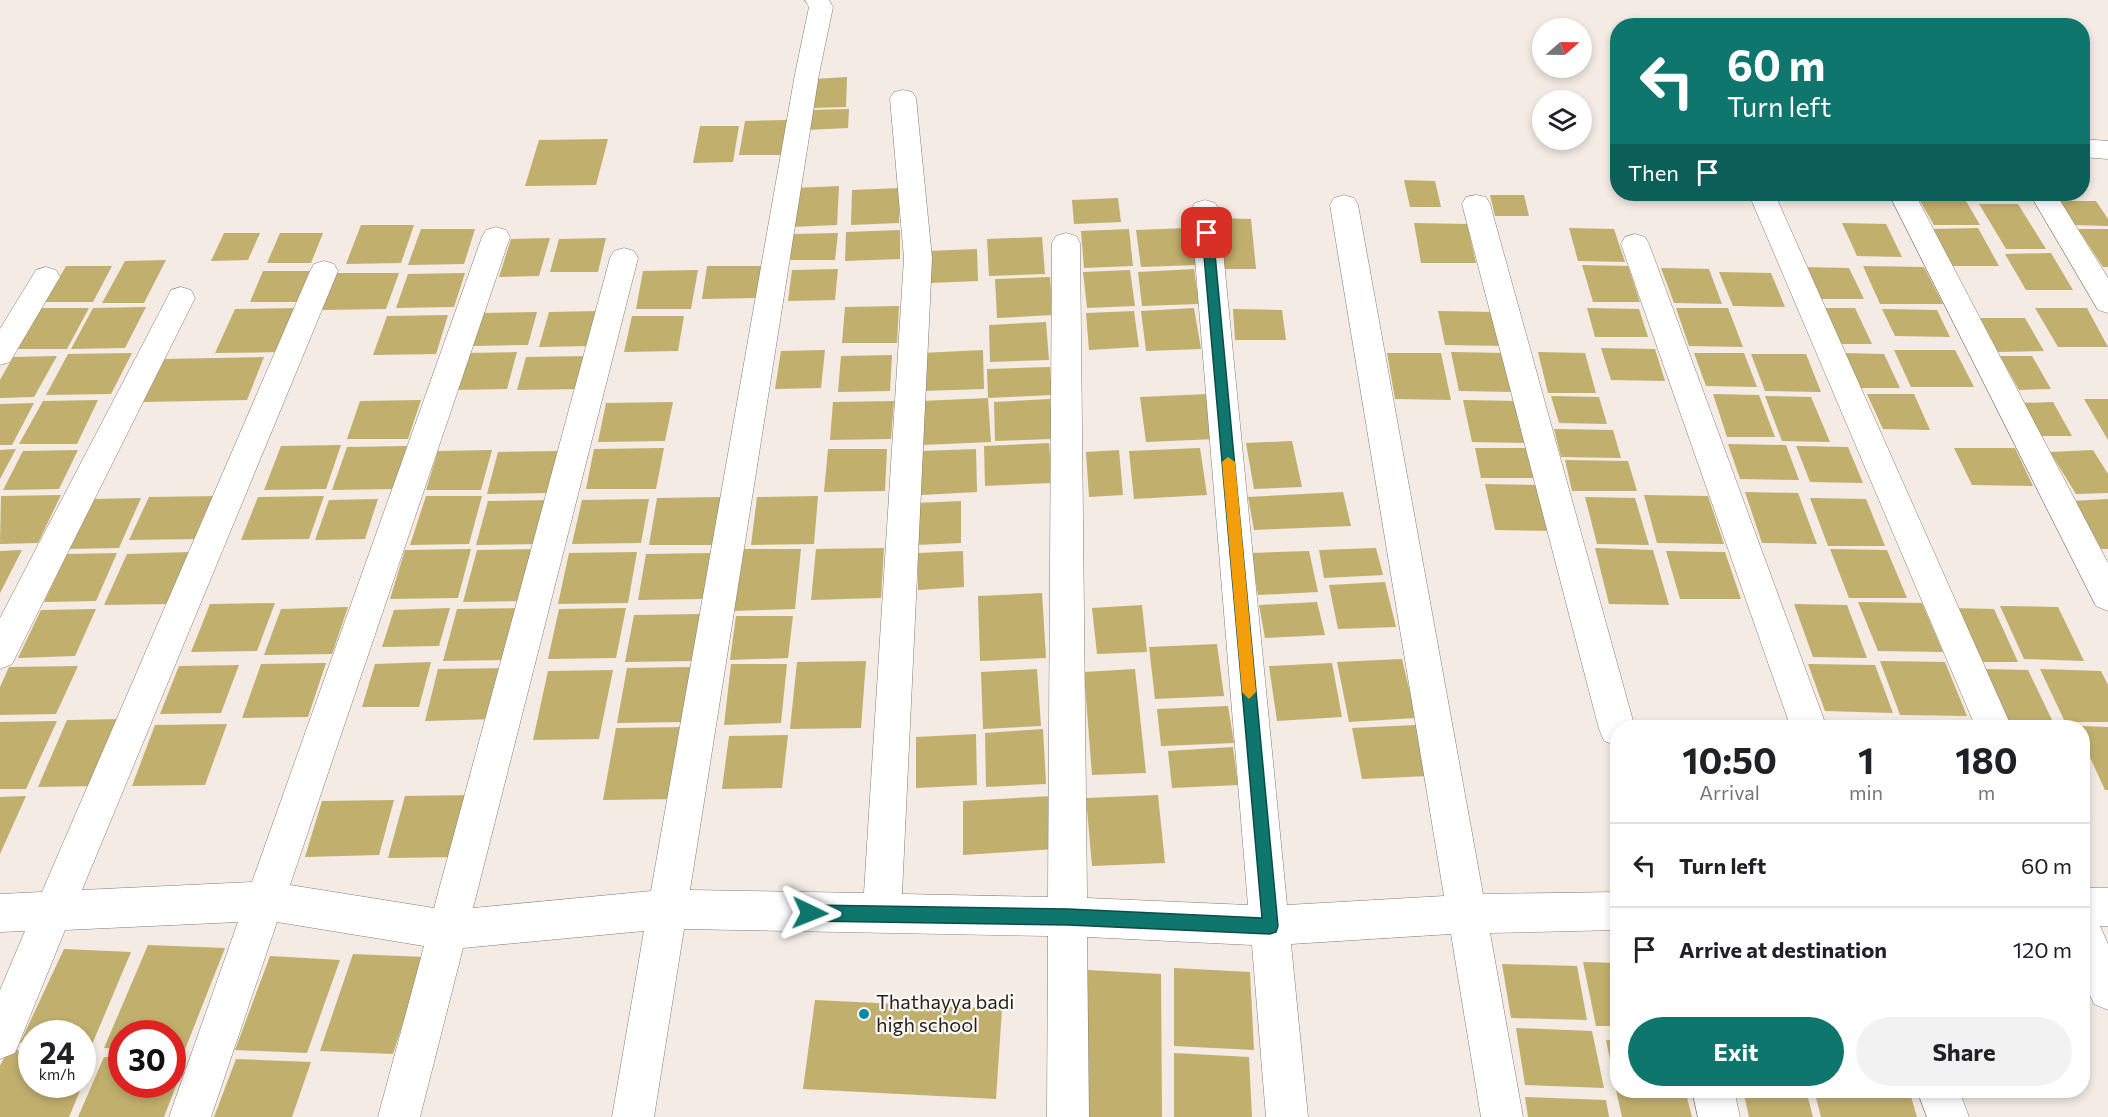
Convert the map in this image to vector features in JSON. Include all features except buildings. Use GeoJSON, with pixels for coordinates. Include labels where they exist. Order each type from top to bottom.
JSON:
{"type":"FeatureCollection","features":[{"type":"Feature","properties":{"kind":"street"},"geometry":{"type":"LineString","coordinates":[[633,1117],[803,98],[821,7],[817,0]]}},
{"type":"Feature","properties":{"kind":"street"},"geometry":{"type":"LineString","coordinates":[[882,915],[918,258],[903,98]]}},
{"type":"Feature","properties":{"kind":"street"},"geometry":{"type":"LineString","coordinates":[[2090,149],[2108,150]]}},
{"type":"Feature","properties":{"kind":"street"},"geometry":{"type":"LineString","coordinates":[[1764,201],[1991,720]]}},
{"type":"Feature","properties":{"kind":"street"},"geometry":{"type":"LineString","coordinates":[[1906,201],[2108,596]]}},
{"type":"Feature","properties":{"kind":"street"},"geometry":{"type":"LineString","coordinates":[[2047,201],[2108,302]]}},
{"type":"Feature","properties":{"kind":"street"},"geometry":{"type":"LineString","coordinates":[[1476,204],[1615,720]]}},
{"type":"Feature","properties":{"kind":"street"},"geometry":{"type":"LineString","coordinates":[[1344,205],[1502,1117]]}},
{"type":"Feature","properties":{"kind":"street"},"geometry":{"type":"LineString","coordinates":[[1205,210],[1287,1117]]}},
{"type":"Feature","properties":{"kind":"street"},"geometry":{"type":"LineString","coordinates":[[190,1117],[496,237]]}},
{"type":"Feature","properties":{"kind":"street"},"geometry":{"type":"LineString","coordinates":[[1066,243],[1068,1117]]}},
{"type":"Feature","properties":{"kind":"street"},"geometry":{"type":"LineString","coordinates":[[1635,244],[1806,720]]}},
{"type":"Feature","properties":{"kind":"street"},"geometry":{"type":"LineString","coordinates":[[399,1117],[624,258]]}},
{"type":"Feature","properties":{"kind":"street"},"geometry":{"type":"LineString","coordinates":[[0,1038],[324,271]]}},
{"type":"Feature","properties":{"kind":"street"},"geometry":{"type":"LineString","coordinates":[[0,354],[45,277]]}},
{"type":"Feature","properties":{"kind":"street"},"geometry":{"type":"LineString","coordinates":[[0,653],[181,298]]}},
{"type":"Feature","properties":{"kind":"street"},"geometry":{"type":"LineString","coordinates":[[0,914],[267,901],[448,930],[667,909],[1068,917],[1270,926],[1467,914],[1610,911]]}},
{"type":"Feature","properties":{"kind":"street"},"geometry":{"type":"LineString","coordinates":[[2090,907],[2108,907]]}},
{"type":"Feature","properties":{"kind":"street"},"geometry":{"type":"LineString","coordinates":[[2090,948],[2108,990]]}},
{"type":"Feature","properties":{"kind":"street"},"geometry":{"type":"LineString","coordinates":[[1715,1098],[1719,1117]]}},
{"type":"Feature","properties":{"kind":"street"},"geometry":{"type":"LineString","coordinates":[[1941,1098],[1948,1117]]}},
{"type":"Feature","properties":{"kind":"slow traffic"},"geometry":{"type":"LineString","coordinates":[[1228,462],[1249,692]]}},
{"type":"Feature","properties":{"kind":"place","name":"Thathayya badi high school"},"geometry":{"type":"Point","coordinates":[864,1014]}},
{"type":"Feature","properties":{"kind":"route"},"geometry":{"type":"LineString","coordinates":[[810,913],[1068,917],[1270,926],[1207,233]]}}]}
